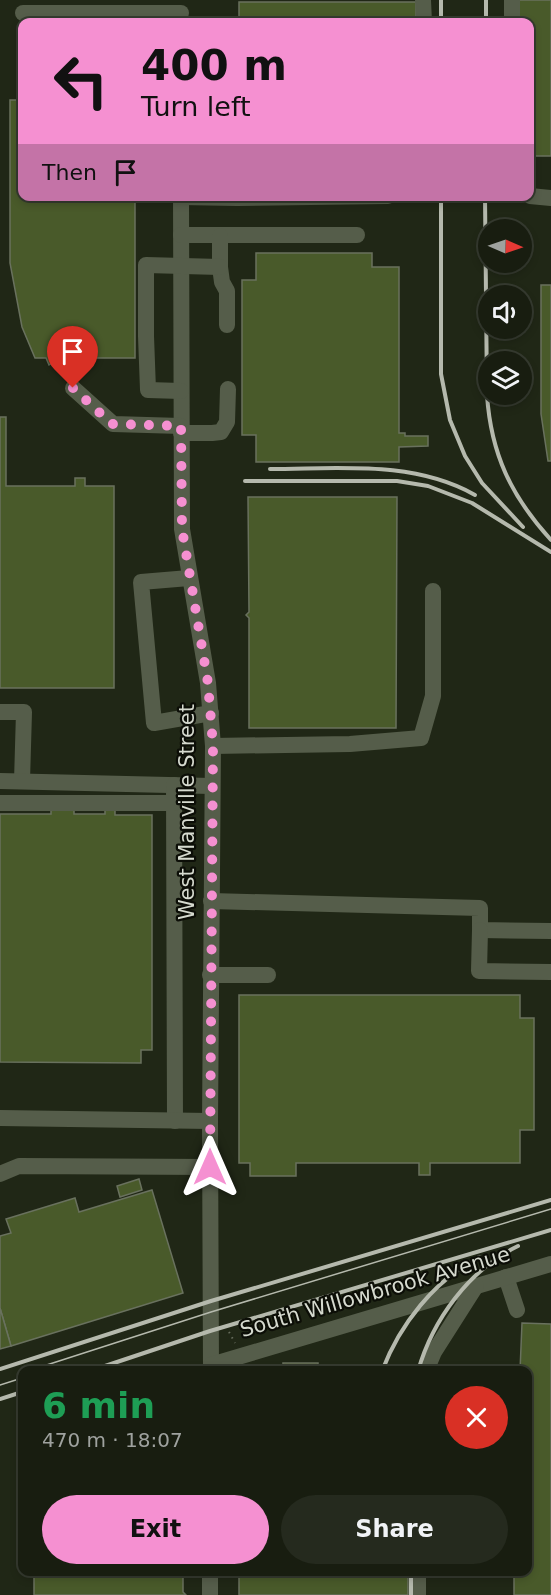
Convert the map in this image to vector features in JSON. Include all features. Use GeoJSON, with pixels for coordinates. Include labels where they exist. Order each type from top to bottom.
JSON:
{"type":"FeatureCollection","features":[{"type":"Feature","properties":{"kind":"street"},"geometry":{"type":"LineString","coordinates":[[423,0],[424,18]]}},
{"type":"Feature","properties":{"kind":"street"},"geometry":{"type":"LineString","coordinates":[[512,0],[512,18]]}},
{"type":"Feature","properties":{"kind":"street"},"geometry":{"type":"LineString","coordinates":[[23,12],[140,6],[181,12]]}},
{"type":"Feature","properties":{"kind":"street"},"geometry":{"type":"LineString","coordinates":[[534,196],[551,198]]}},
{"type":"Feature","properties":{"kind":"street","name":"West Manville Street"},"geometry":{"type":"LineString","coordinates":[[181,201],[182,529],[208,683],[213,746],[210,975],[211,1366]]}},
{"type":"Feature","properties":{"kind":"street"},"geometry":{"type":"LineString","coordinates":[[181,235],[357,235]]}},
{"type":"Feature","properties":{"kind":"street"},"geometry":{"type":"LineString","coordinates":[[220,236],[220,267],[228,296],[227,325]]}},
{"type":"Feature","properties":{"kind":"street"},"geometry":{"type":"LineString","coordinates":[[181,391],[148,390],[146,265],[220,267]]}},
{"type":"Feature","properties":{"kind":"street"},"geometry":{"type":"LineString","coordinates":[[73,388],[112,424],[212,434],[221,432],[226,422],[228,388]]}},
{"type":"Feature","properties":{"kind":"street"},"geometry":{"type":"LineString","coordinates":[[189,578],[141,582],[154,723],[211,713]]}},
{"type":"Feature","properties":{"kind":"street"},"geometry":{"type":"LineString","coordinates":[[213,746],[350,744],[421,738],[433,696],[433,591]]}},
{"type":"Feature","properties":{"kind":"street"},"geometry":{"type":"LineString","coordinates":[[0,712],[24,712],[22,781]]}},
{"type":"Feature","properties":{"kind":"street"},"geometry":{"type":"LineString","coordinates":[[0,781],[211,786]]}},
{"type":"Feature","properties":{"kind":"street"},"geometry":{"type":"LineString","coordinates":[[174,785],[175,1121]]}},
{"type":"Feature","properties":{"kind":"street"},"geometry":{"type":"LineString","coordinates":[[0,803],[174,804]]}},
{"type":"Feature","properties":{"kind":"street"},"geometry":{"type":"LineString","coordinates":[[211,901],[480,908],[479,975],[551,972]]}},
{"type":"Feature","properties":{"kind":"street"},"geometry":{"type":"LineString","coordinates":[[480,930],[551,931]]}},
{"type":"Feature","properties":{"kind":"street"},"geometry":{"type":"LineString","coordinates":[[210,975],[268,975]]}},
{"type":"Feature","properties":{"kind":"street"},"geometry":{"type":"LineString","coordinates":[[0,1118],[210,1121]]}},
{"type":"Feature","properties":{"kind":"street"},"geometry":{"type":"LineString","coordinates":[[0,1174],[19,1166],[210,1167]]}},
{"type":"Feature","properties":{"kind":"street","name":"South Willowbrook Avenue"},"geometry":{"type":"LineString","coordinates":[[217,1366],[551,1264]]}},
{"type":"Feature","properties":{"kind":"street"},"geometry":{"type":"LineString","coordinates":[[506,1277],[518,1310]]}},
{"type":"Feature","properties":{"kind":"street"},"geometry":{"type":"LineString","coordinates":[[428,1366],[434,1352],[476,1286]]}},
{"type":"Feature","properties":{"kind":"street"},"geometry":{"type":"LineString","coordinates":[[210,1576],[210,1595]]}},
{"type":"Feature","properties":{"kind":"street"},"geometry":{"type":"LineString","coordinates":[[418,1576],[418,1595]]}},
{"type":"Feature","properties":{"kind":"path"},"geometry":{"type":"LineString","coordinates":[[229,1332],[237,1348]]}},
{"type":"Feature","properties":{"kind":"building"},"geometry":{"type":"Polygon","coordinates":[[[518,0],[551,0],[551,156],[534,156],[534,18],[518,18],[518,0]]]}},
{"type":"Feature","properties":{"kind":"building"},"geometry":{"type":"Polygon","coordinates":[[[239,2],[416,2],[416,18],[239,18],[239,2]]]}},
{"type":"Feature","properties":{"kind":"building"},"geometry":{"type":"Polygon","coordinates":[[[10,100],[18,100],[18,201],[135,201],[135,358],[75,358],[62,365],[59,359],[49,365],[46,358],[35,358],[22,327],[10,263],[10,100]]]}},
{"type":"Feature","properties":{"kind":"building"},"geometry":{"type":"Polygon","coordinates":[[[256,253],[372,253],[372,267],[399,267],[399,433],[405,433],[405,436],[428,436],[428,446],[399,447],[399,462],[256,462],[256,435],[242,435],[242,280],[256,280],[256,253]]]}},
{"type":"Feature","properties":{"kind":"building"},"geometry":{"type":"Polygon","coordinates":[[[541,285],[551,285],[551,461],[548,461],[541,414],[541,285]]]}},
{"type":"Feature","properties":{"kind":"building"},"geometry":{"type":"Polygon","coordinates":[[[0,417],[6,417],[6,486],[75,486],[75,478],[85,478],[85,486],[114,486],[114,688],[0,688],[0,417]]]}},
{"type":"Feature","properties":{"kind":"building"},"geometry":{"type":"Polygon","coordinates":[[[248,497],[397,497],[396,728],[249,728],[249,618],[246,615],[249,612],[248,497]]]}},
{"type":"Feature","properties":{"kind":"building"},"geometry":{"type":"Polygon","coordinates":[[[51,806],[74,806],[74,814],[105,814],[105,808],[115,808],[115,815],[152,815],[152,1050],[141,1050],[141,1063],[0,1062],[0,814],[51,814],[51,806]]]}},
{"type":"Feature","properties":{"kind":"building"},"geometry":{"type":"Polygon","coordinates":[[[239,995],[520,995],[520,1018],[534,1018],[534,1130],[520,1130],[520,1163],[430,1163],[430,1175],[419,1175],[419,1163],[296,1163],[296,1176],[250,1176],[250,1163],[239,1163],[239,995]]]}},
{"type":"Feature","properties":{"kind":"building"},"geometry":{"type":"Polygon","coordinates":[[[139,1179],[142,1190],[120,1197],[117,1186],[139,1179]]]}},
{"type":"Feature","properties":{"kind":"building"},"geometry":{"type":"Polygon","coordinates":[[[152,1190],[183,1293],[11,1346],[0,1308],[0,1236],[11,1233],[6,1219],[75,1198],[79,1212],[152,1190]]]}},
{"type":"Feature","properties":{"kind":"building"},"geometry":{"type":"Polygon","coordinates":[[[0,1308],[11,1346],[0,1349],[0,1308]]]}},
{"type":"Feature","properties":{"kind":"building"},"geometry":{"type":"Polygon","coordinates":[[[522,1323],[551,1324],[551,1595],[514,1595],[514,1576],[532,1576],[532,1366],[520,1366],[522,1323]]]}},
{"type":"Feature","properties":{"kind":"building"},"geometry":{"type":"Polygon","coordinates":[[[283,1363],[318,1363],[318,1366],[283,1366],[283,1363]]]}},
{"type":"Feature","properties":{"kind":"building"},"geometry":{"type":"Polygon","coordinates":[[[34,1576],[183,1576],[183,1592],[186,1595],[34,1595],[34,1576]]]}},
{"type":"Feature","properties":{"kind":"building"},"geometry":{"type":"Polygon","coordinates":[[[239,1576],[408,1576],[408,1595],[239,1595],[239,1576]]]}},
{"type":"Feature","properties":{"kind":"tram line"},"geometry":{"type":"LineString","coordinates":[[44,1366],[211,1312],[551,1209]]}},
{"type":"Feature","properties":{"kind":"tram line"},"geometry":{"type":"LineString","coordinates":[[0,1385],[18,1379]]}},
{"type":"Feature","properties":{"kind":"railway"},"geometry":{"type":"LineString","coordinates":[[441,0],[441,18]]}},
{"type":"Feature","properties":{"kind":"railway"},"geometry":{"type":"LineString","coordinates":[[486,0],[486,18]]}},
{"type":"Feature","properties":{"kind":"railway"},"geometry":{"type":"LineString","coordinates":[[441,201],[441,374],[450,420],[465,456],[482,483],[523,527]]}},
{"type":"Feature","properties":{"kind":"railway"},"geometry":{"type":"LineString","coordinates":[[485,201],[489,416],[498,455],[514,490],[551,540]]}},
{"type":"Feature","properties":{"kind":"railway"},"geometry":{"type":"LineString","coordinates":[[270,469],[349,468],[401,471],[427,476],[475,495]]}},
{"type":"Feature","properties":{"kind":"railway"},"geometry":{"type":"LineString","coordinates":[[245,481],[397,481],[428,486],[472,503],[551,552]]}},
{"type":"Feature","properties":{"kind":"railway"},"geometry":{"type":"LineString","coordinates":[[0,1369],[211,1301],[551,1200]]}},
{"type":"Feature","properties":{"kind":"railway"},"geometry":{"type":"LineString","coordinates":[[105,1366],[210,1331],[551,1230]]}},
{"type":"Feature","properties":{"kind":"railway"},"geometry":{"type":"LineString","coordinates":[[420,1366],[433,1333],[455,1298],[484,1268],[518,1246]]}},
{"type":"Feature","properties":{"kind":"railway"},"geometry":{"type":"LineString","coordinates":[[384,1366],[398,1337],[420,1305],[447,1278],[479,1257]]}},
{"type":"Feature","properties":{"kind":"railway"},"geometry":{"type":"LineString","coordinates":[[0,1399],[18,1393]]}},
{"type":"Feature","properties":{"kind":"railway"},"geometry":{"type":"LineString","coordinates":[[411,1576],[411,1595]]}},
{"type":"Feature","properties":{"kind":"route"},"geometry":{"type":"LineString","coordinates":[[73,388],[112,424],[181,426],[182,529],[208,683],[213,746],[210,1167]]}}]}
